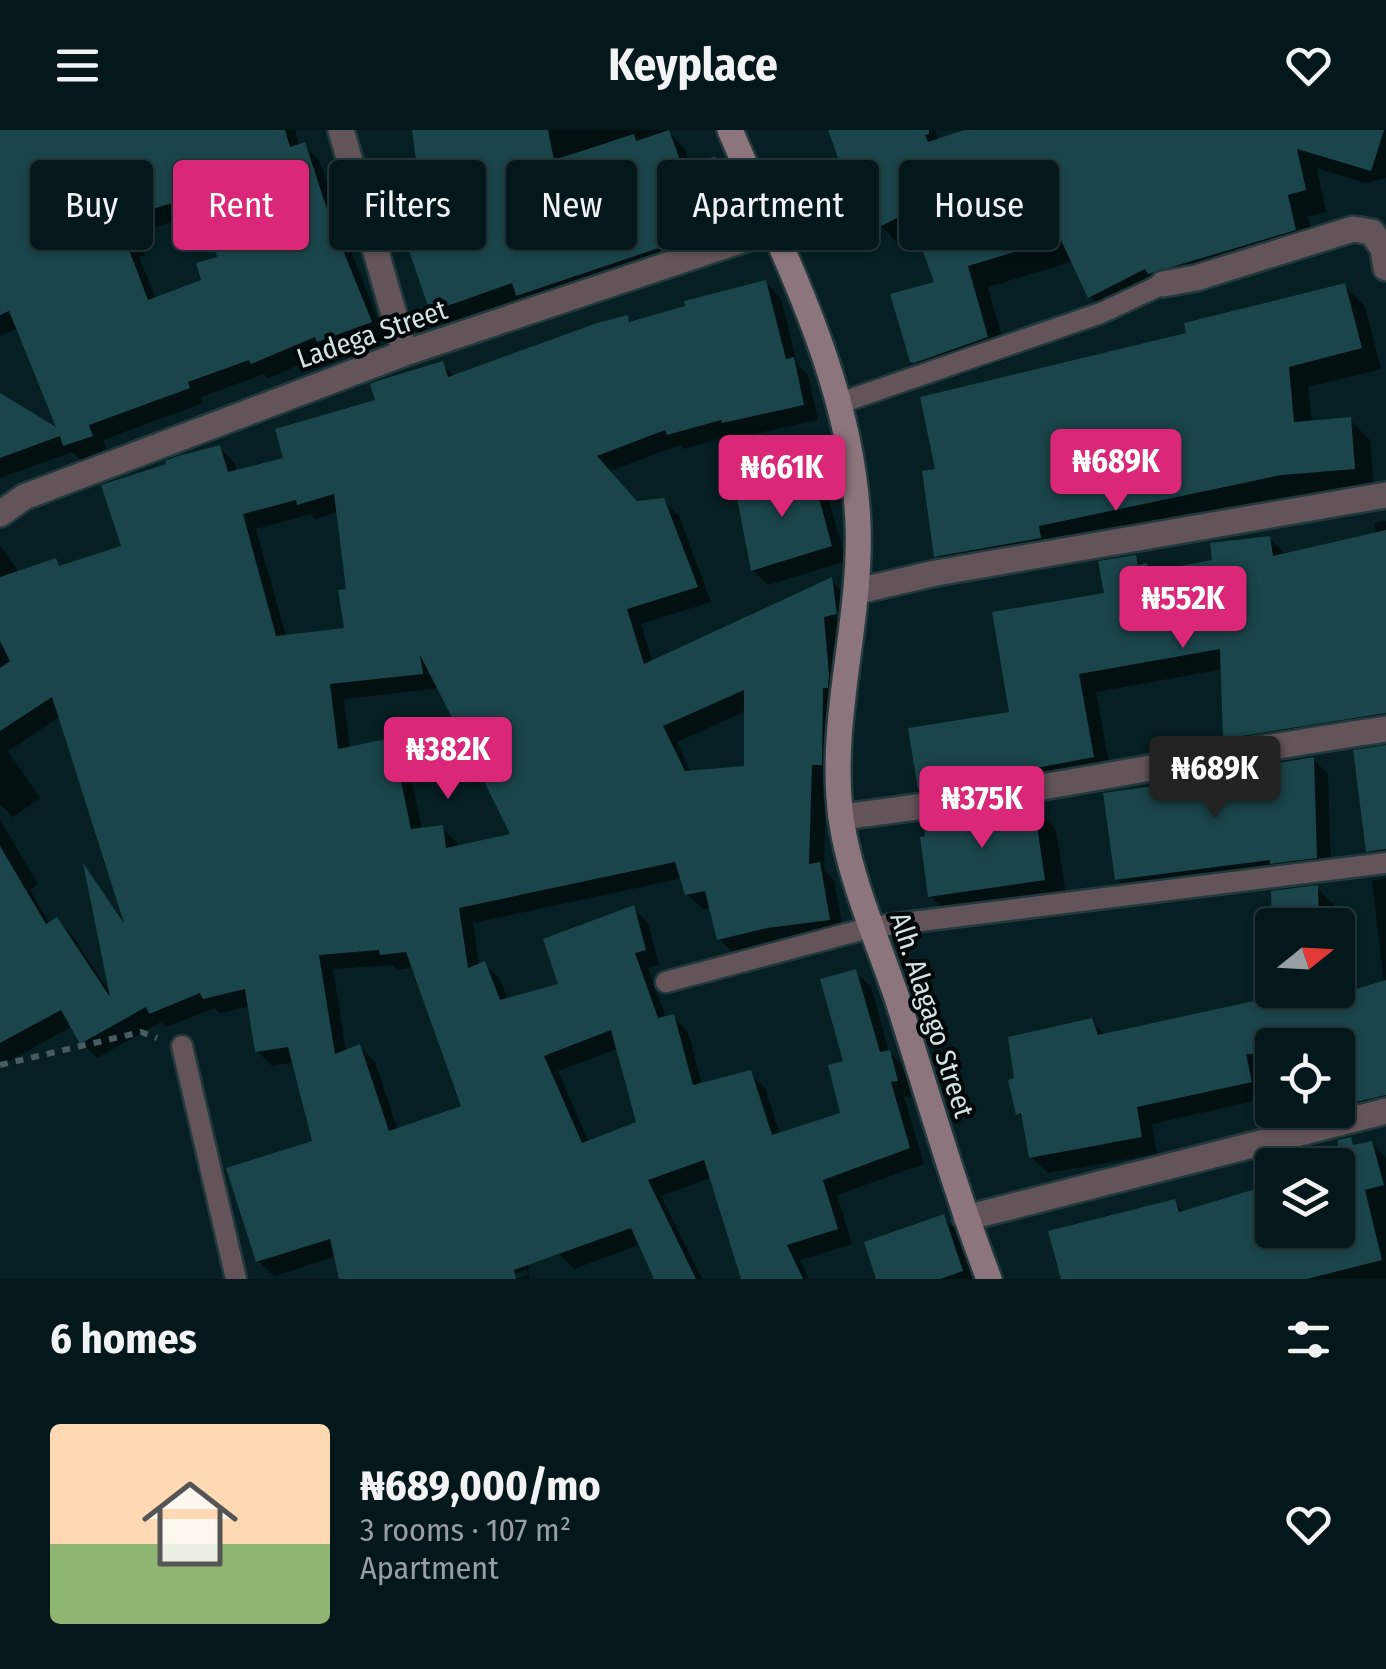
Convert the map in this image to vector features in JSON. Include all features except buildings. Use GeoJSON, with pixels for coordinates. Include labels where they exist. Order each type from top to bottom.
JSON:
{"type":"FeatureCollection","features":[{"type":"Feature","properties":{"kind":"main road","name":"Alh. Alagago Street"},"geometry":{"type":"LineString","coordinates":[[730,130],[743,160]]}},
{"type":"Feature","properties":{"kind":"main road","name":"Alh. Alagago Street"},"geometry":{"type":"LineString","coordinates":[[782,250],[808,304],[840,403],[858,522],[858,591],[839,727],[842,817],[872,928],[989,1279]]}},
{"type":"Feature","properties":{"kind":"street"},"geometry":{"type":"LineString","coordinates":[[341,130],[405,353]]}},
{"type":"Feature","properties":{"kind":"street"},"geometry":{"type":"LineString","coordinates":[[1163,284],[1196,278],[1353,229],[1372,232],[1383,249],[1386,268]]}},
{"type":"Feature","properties":{"kind":"street","name":"Ladega Street"},"geometry":{"type":"LineString","coordinates":[[0,514],[24,497],[405,353],[712,250]]}},
{"type":"Feature","properties":{"kind":"street"},"geometry":{"type":"LineString","coordinates":[[858,591],[936,573],[1386,495]]}},
{"type":"Feature","properties":{"kind":"street"},"geometry":{"type":"LineString","coordinates":[[842,817],[928,807],[1386,728]]}},
{"type":"Feature","properties":{"kind":"street"},"geometry":{"type":"LineString","coordinates":[[966,1218],[1386,1111]]}},
{"type":"Feature","properties":{"kind":"lane"},"geometry":{"type":"LineString","coordinates":[[840,403],[1101,313],[1163,284]]}},
{"type":"Feature","properties":{"kind":"lane"},"geometry":{"type":"LineString","coordinates":[[666,982],[872,928],[1386,863]]}},
{"type":"Feature","properties":{"kind":"lane"},"geometry":{"type":"LineString","coordinates":[[182,1046],[236,1279]]}},
{"type":"Feature","properties":{"kind":"path"},"geometry":{"type":"LineString","coordinates":[[0,1065],[142,1032],[182,1046]]}}]}
